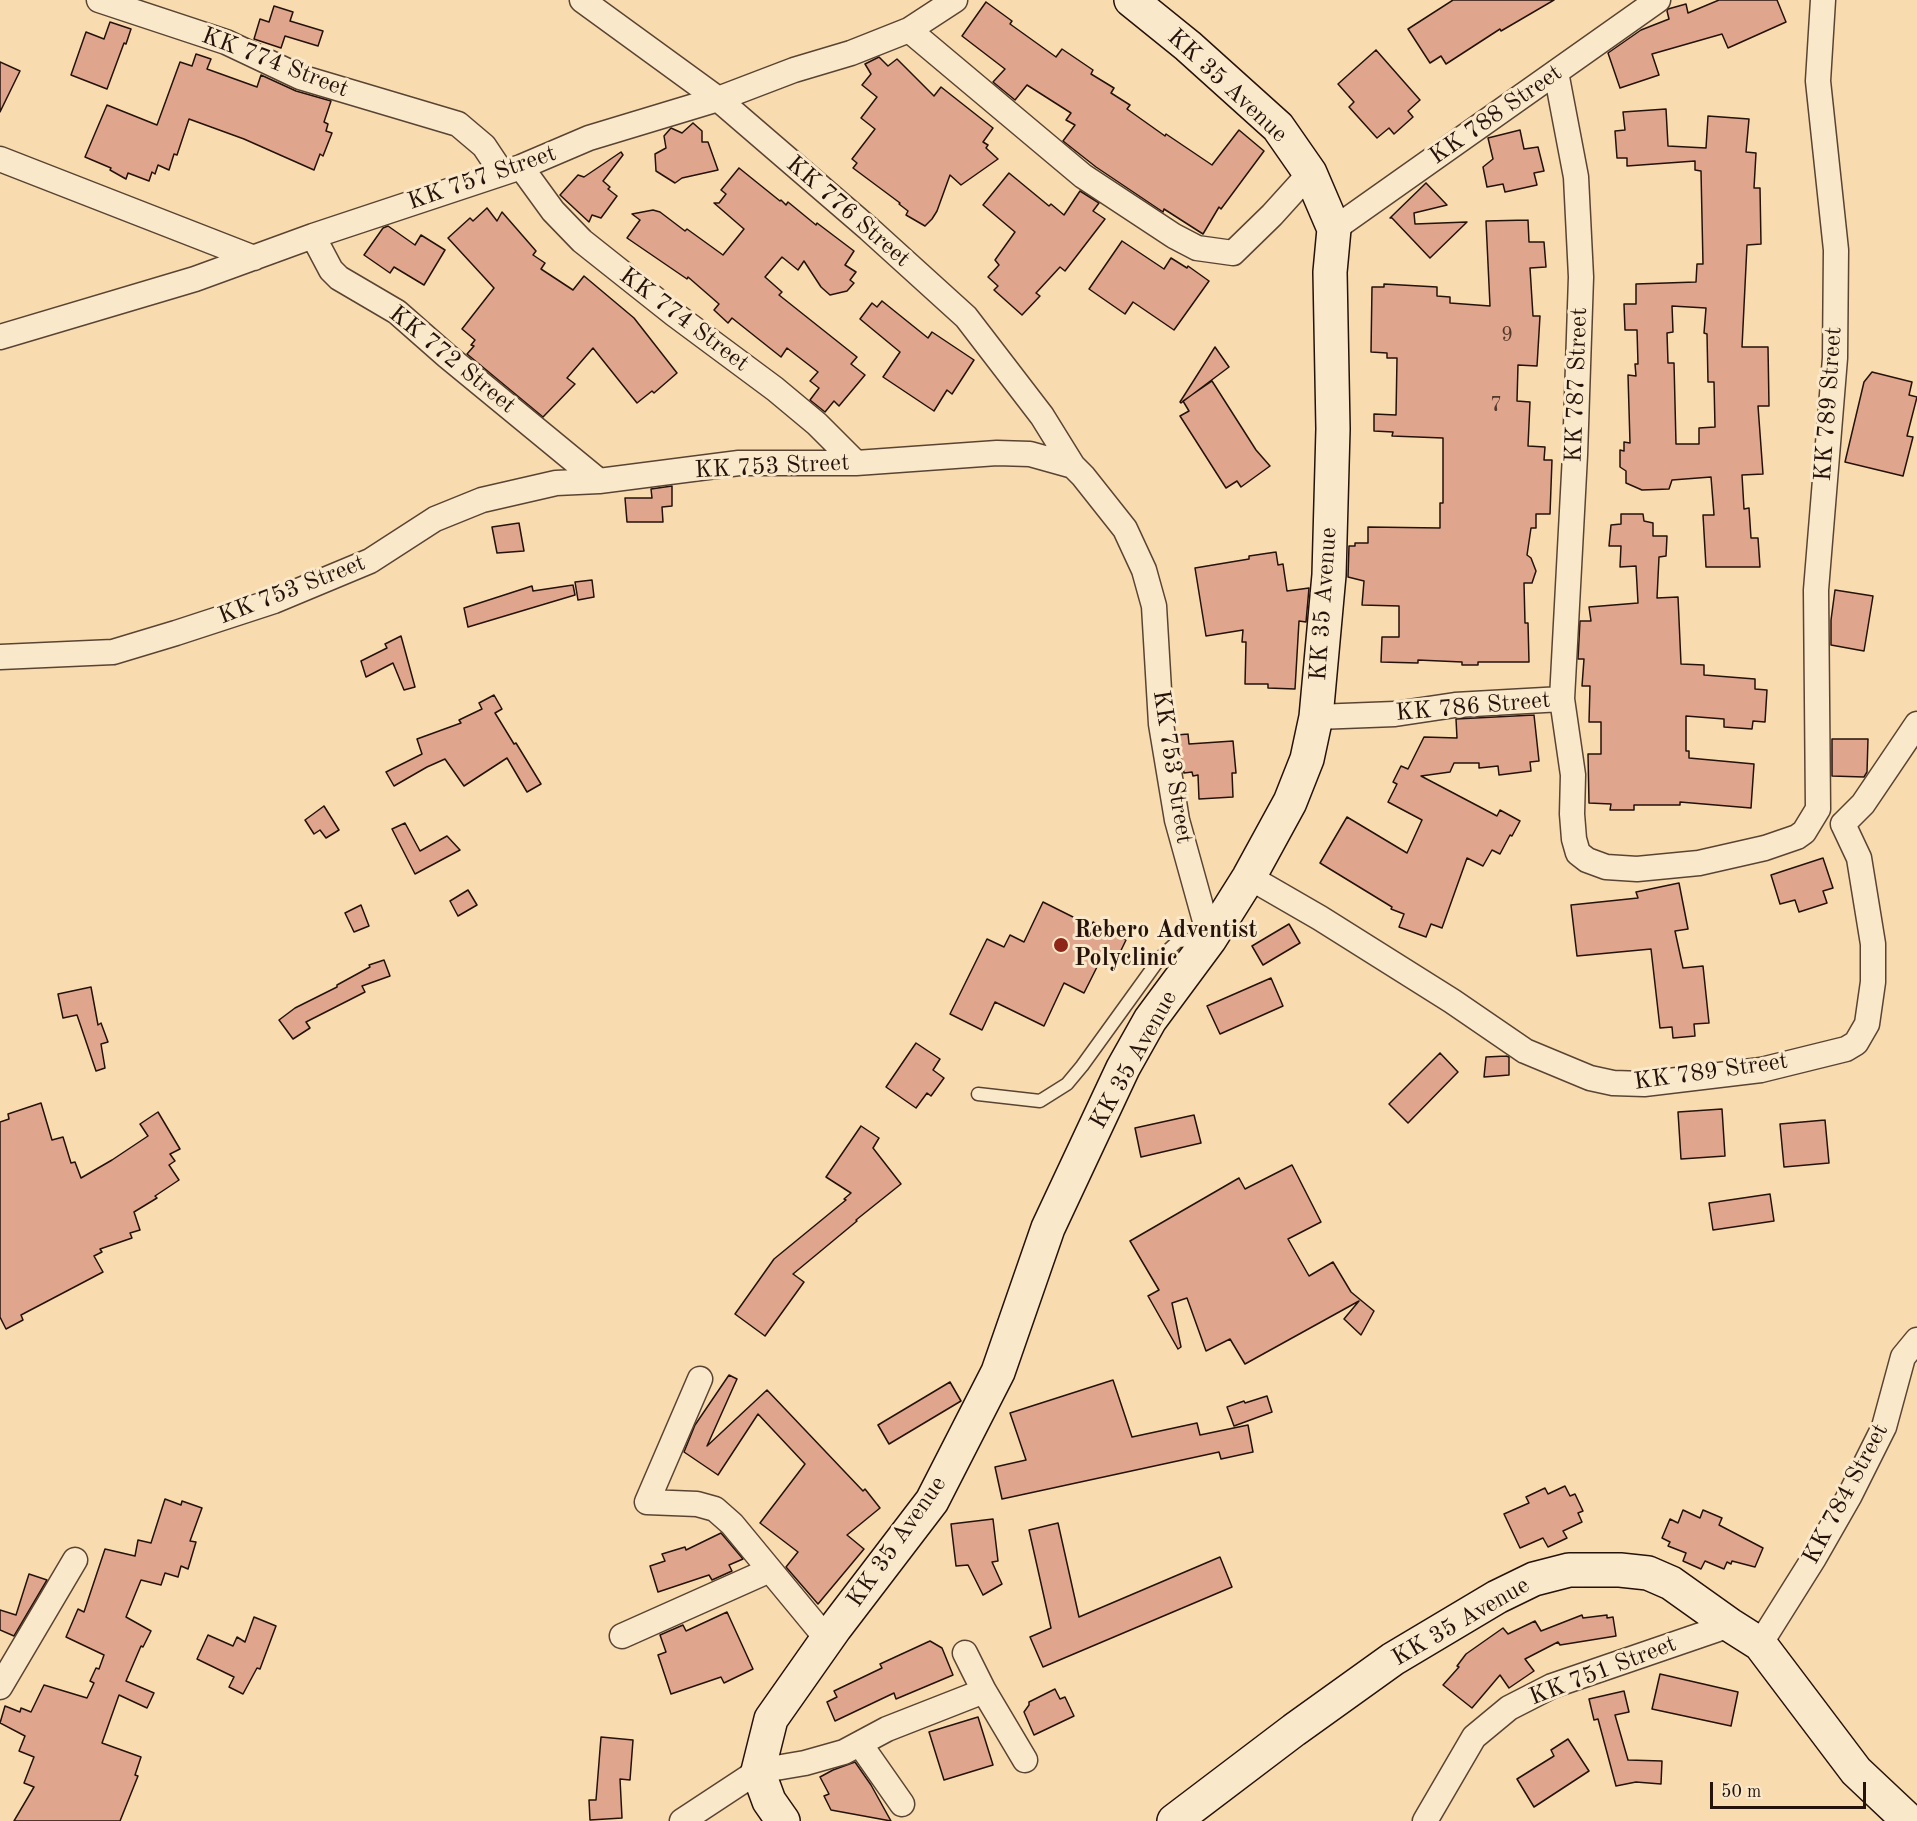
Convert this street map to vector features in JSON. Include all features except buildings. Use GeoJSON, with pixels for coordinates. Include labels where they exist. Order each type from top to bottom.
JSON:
{"type":"FeatureCollection","features":[{"type":"Feature","properties":{"kind":"main road","name":"KK 35 Avenue"},"geometry":{"type":"LineString","coordinates":[[758,1771],[771,1719],[827,1639],[932,1501],[998,1372],[1048,1228],[1123,1068],[1150,1020],[1210,939],[1249,877],[1290,802],[1307,759],[1316,717],[1329,575],[1333,429],[1330,272],[1334,229],[1310,173],[1278,127],[1188,46],[1131,0]]}},
{"type":"Feature","properties":{"kind":"main road","name":"KK 35 Avenue"},"geometry":{"type":"LineString","coordinates":[[1181,1819],[1294,1730],[1393,1659],[1497,1597],[1534,1579],[1569,1570],[1620,1570],[1648,1573],[1671,1582],[1760,1644],[1856,1771],[1909,1821]]}},
{"type":"Feature","properties":{"kind":"main road"},"geometry":{"type":"LineString","coordinates":[[758,1771],[770,1801],[783,1821]]}},
{"type":"Feature","properties":{"kind":"street","name":"KK 774 Street"},"geometry":{"type":"LineString","coordinates":[[99,0],[226,42],[300,77],[458,124],[512,170],[582,241],[674,314],[775,389],[817,424],[856,463]]}},
{"type":"Feature","properties":{"kind":"street","name":"KK 776 Street"},"geometry":{"type":"LineString","coordinates":[[582,0],[718,99],[869,229],[966,317],[1042,416],[1072,466]]}},
{"type":"Feature","properties":{"kind":"street","name":"KK 757 Street"},"geometry":{"type":"LineString","coordinates":[[0,337],[195,279],[313,236],[512,170],[589,138],[718,99],[794,70],[851,53],[909,30],[955,0]]}},
{"type":"Feature","properties":{"kind":"street","name":"KK 788 Street"},"geometry":{"type":"LineString","coordinates":[[1334,229],[1658,0]]}},
{"type":"Feature","properties":{"kind":"street","name":"KK 789 Street"},"geometry":{"type":"LineString","coordinates":[[1818,809],[1816,590],[1834,358],[1836,250],[1818,81],[1823,0]]}},
{"type":"Feature","properties":{"kind":"street"},"geometry":{"type":"LineString","coordinates":[[909,30],[1083,176],[1174,236],[1197,248],[1233,253],[1310,173]]}},
{"type":"Feature","properties":{"kind":"street","name":"KK 787 Street"},"geometry":{"type":"LineString","coordinates":[[1556,72],[1576,177],[1581,277],[1575,455],[1562,699]]}},
{"type":"Feature","properties":{"kind":"street"},"geometry":{"type":"LineString","coordinates":[[0,159],[254,258]]}},
{"type":"Feature","properties":{"kind":"street","name":"KK 772 Street"},"geometry":{"type":"LineString","coordinates":[[313,236],[331,270],[339,278],[397,312],[599,481]]}},
{"type":"Feature","properties":{"kind":"street","name":"KK 753 Street"},"geometry":{"type":"LineString","coordinates":[[0,657],[113,652],[274,601],[370,561],[435,519],[483,500],[556,483],[599,481],[739,464],[856,463],[997,453],[1030,454],[1072,466],[1098,494],[1125,529],[1144,570],[1154,606],[1161,724],[1177,820],[1210,939]]}},
{"type":"Feature","properties":{"kind":"street","name":"KK 786 Street"},"geometry":{"type":"LineString","coordinates":[[1316,717],[1395,714],[1455,705],[1562,699],[1573,775],[1574,838],[1578,853],[1587,860],[1606,867],[1637,869],[1700,863],[1764,848],[1797,837],[1804,832],[1818,809]]}},
{"type":"Feature","properties":{"kind":"street"},"geometry":{"type":"LineString","coordinates":[[1818,809],[1843,824],[1863,804],[1917,724]]}},
{"type":"Feature","properties":{"kind":"street","name":"KK 789 Street"},"geometry":{"type":"LineString","coordinates":[[1249,877],[1320,918],[1452,1001],[1525,1051],[1590,1078],[1612,1083],[1644,1084],[1761,1070],[1846,1049],[1857,1043],[1867,1024],[1873,982],[1873,944],[1859,858],[1843,824]]}},
{"type":"Feature","properties":{"kind":"street","name":"KK 784 Street"},"geometry":{"type":"LineString","coordinates":[[1760,1644],[1855,1485],[1884,1427],[1903,1357],[1917,1340]]}},
{"type":"Feature","properties":{"kind":"street"},"geometry":{"type":"LineString","coordinates":[[700,1379],[647,1502],[697,1504],[715,1509],[732,1524],[827,1639]]}},
{"type":"Feature","properties":{"kind":"street"},"geometry":{"type":"LineString","coordinates":[[0,1687],[75,1560]]}},
{"type":"Feature","properties":{"kind":"street"},"geometry":{"type":"LineString","coordinates":[[622,1636],[770,1570]]}},
{"type":"Feature","properties":{"kind":"street","name":"KK 751 Street"},"geometry":{"type":"LineString","coordinates":[[1425,1821],[1474,1737],[1509,1708],[1552,1686],[1730,1625]]}},
{"type":"Feature","properties":{"kind":"street"},"geometry":{"type":"LineString","coordinates":[[965,1653],[984,1691],[1025,1760]]}},
{"type":"Feature","properties":{"kind":"street"},"geometry":{"type":"LineString","coordinates":[[682,1821],[758,1771],[805,1763],[844,1752],[887,1729],[984,1691]]}},
{"type":"Feature","properties":{"kind":"street"},"geometry":{"type":"LineString","coordinates":[[860,1744],[902,1804]]}},
{"type":"Feature","properties":{"kind":"lane"},"geometry":{"type":"LineString","coordinates":[[978,1094],[1040,1101],[1067,1083],[1082,1066],[1160,958],[1178,941],[1210,939]]}},
{"type":"Feature","properties":{"kind":"place","name":"Rebero Adventist Polyclinic"},"geometry":{"type":"Point","coordinates":[1061,945]}}]}
